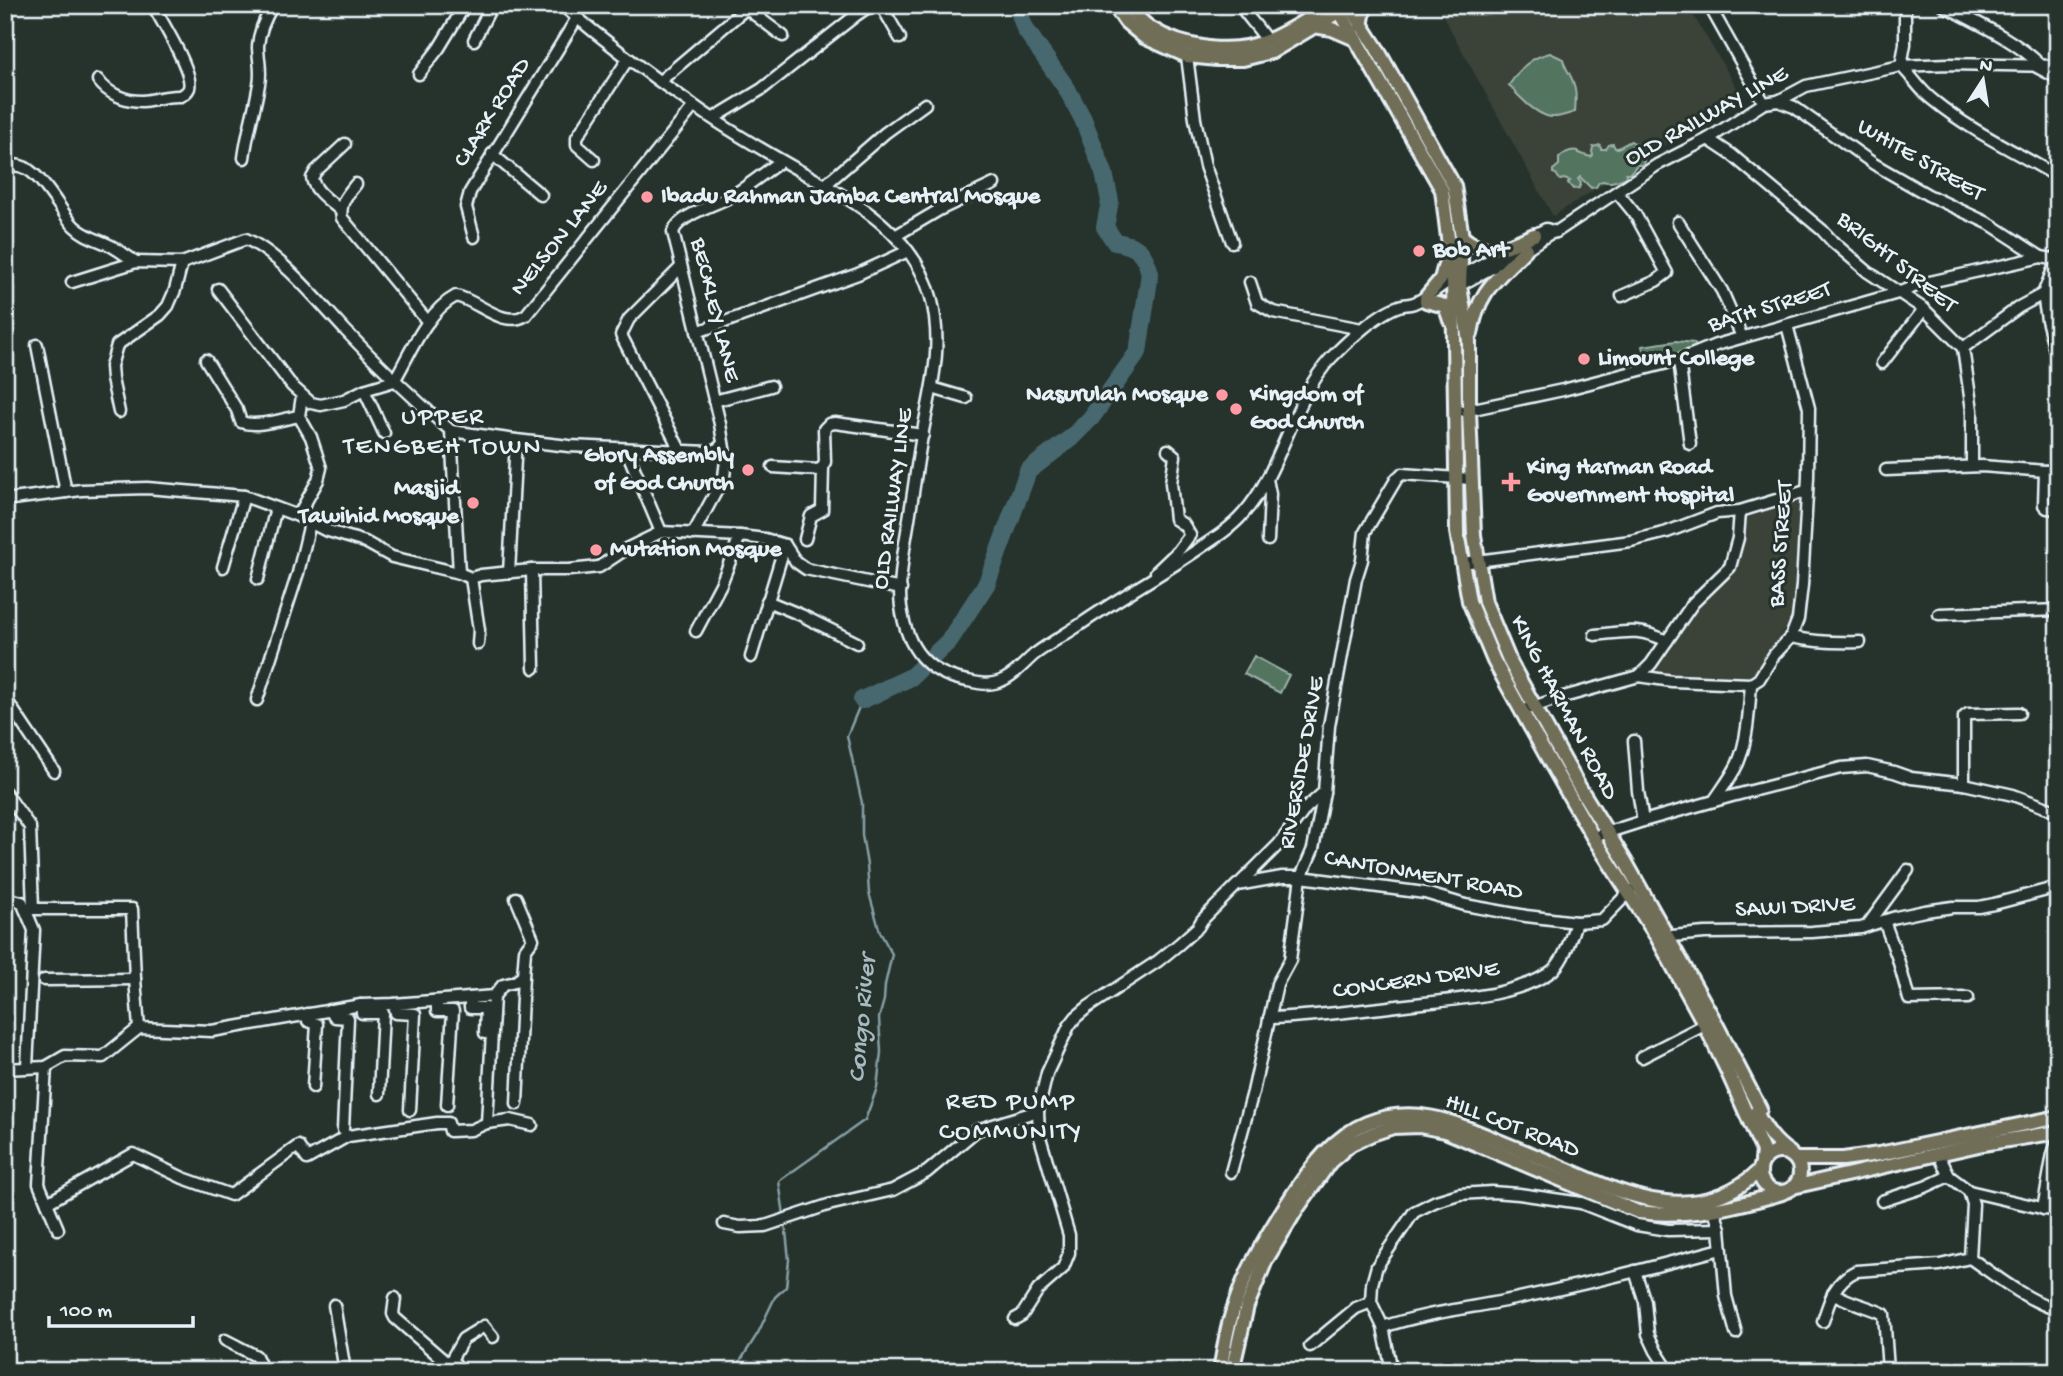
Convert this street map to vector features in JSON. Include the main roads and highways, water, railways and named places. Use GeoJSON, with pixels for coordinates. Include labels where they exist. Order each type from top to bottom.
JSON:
{"type":"FeatureCollection","features":[{"type":"Feature","properties":{"kind":"main road"},"geometry":{"type":"LineString","coordinates":[[1114,5],[1126,22],[1144,37],[1187,56],[1217,59],[1243,59],[1271,52],[1342,6]]}},
{"type":"Feature","properties":{"kind":"main road"},"geometry":{"type":"LineString","coordinates":[[1127,5],[1149,27],[1185,43],[1222,48],[1238,48],[1267,41],[1342,6]]}},
{"type":"Feature","properties":{"kind":"main road"},"geometry":{"type":"LineString","coordinates":[[1361,26],[1365,5]]}},
{"type":"Feature","properties":{"kind":"main road","name":"KING HARMAN ROAD"},"geometry":{"type":"LineString","coordinates":[[1342,6],[1376,47],[1427,152],[1442,190],[1456,282],[1469,341],[1471,479],[1477,559],[1485,602],[1497,633],[1510,662],[1608,834],[1633,888],[1760,1109],[1756,1112],[1765,1129],[1777,1144],[1793,1156]]}},
{"type":"Feature","properties":{"kind":"main road","name":"KING HARMAN ROAD"},"geometry":{"type":"LineString","coordinates":[[1342,6],[1353,38],[1427,152],[1454,186],[1462,237],[1456,282],[1454,335],[1457,532],[1469,601],[1494,662],[1593,837],[1633,888]]}},
{"type":"Feature","properties":{"kind":"main road"},"geometry":{"type":"LineString","coordinates":[[1314,26],[1332,29],[1353,38]]}},
{"type":"Feature","properties":{"kind":"main road"},"geometry":{"type":"LineString","coordinates":[[1462,237],[1478,248],[1491,250],[1534,235]]}},
{"type":"Feature","properties":{"kind":"main road"},"geometry":{"type":"LineString","coordinates":[[1450,243],[1444,273],[1426,299],[1445,306],[1454,335]]}},
{"type":"Feature","properties":{"kind":"main road"},"geometry":{"type":"LineString","coordinates":[[1469,341],[1473,320],[1483,295],[1526,249]]}},
{"type":"Feature","properties":{"kind":"main road","name":"KING HARMAN ROAD"},"geometry":{"type":"LineString","coordinates":[[1709,1022],[1763,1151],[1761,1165]]}},
{"type":"Feature","properties":{"kind":"main road","name":"HILL COT ROAD"},"geometry":{"type":"LineString","coordinates":[[1220,1371],[1237,1299],[1259,1248],[1308,1172],[1323,1154],[1346,1135],[1367,1123],[1398,1115],[1422,1115],[1451,1121],[1602,1185],[1634,1197],[1663,1203],[1711,1198],[1747,1181],[1761,1165]]}},
{"type":"Feature","properties":{"kind":"main road"},"geometry":{"type":"LineString","coordinates":[[2053,1118],[1843,1159],[1772,1154],[1761,1165],[1762,1182],[1767,1188],[1782,1193],[1797,1186],[2058,1130]]}},
{"type":"Feature","properties":{"kind":"main road","name":"HILL COT ROAD"},"geometry":{"type":"LineString","coordinates":[[1232,1371],[1247,1306],[1266,1260],[1296,1210],[1330,1162],[1352,1144],[1393,1127],[1419,1126],[1445,1131],[1638,1212],[1661,1215],[1714,1210],[1782,1193]]}},
{"type":"Feature","properties":{"kind":"main road"},"geometry":{"type":"LineString","coordinates":[[1793,1156],[1800,1174],[1797,1186]]}},
{"type":"Feature","properties":{"kind":"waterway"},"geometry":{"type":"LineString","coordinates":[[862,700],[911,677],[949,641],[987,583],[1028,471],[1071,438],[1091,418],[1138,352],[1150,273],[1148,265],[1138,250],[1115,242],[1105,227],[1110,201],[1104,173],[1083,119],[1067,89],[1025,29],[1017,5]]}},
{"type":"Feature","properties":{"kind":"waterway","name":"Congo River"},"geometry":{"type":"LineString","coordinates":[[784,1215],[779,1181],[865,1120],[877,1088],[881,1052],[879,1018],[892,954],[880,932],[869,893],[862,835],[862,803],[847,736],[862,700]]}},
{"type":"Feature","properties":{"kind":"waterway","name":"Congo River"},"geometry":{"type":"LineString","coordinates":[[734,1371],[758,1333],[775,1297],[786,1287],[789,1260],[785,1222]]}},
{"type":"Feature","properties":{"kind":"place","name":"Ibadu Rahman Jamba Central Mosque"},"geometry":{"type":"Point","coordinates":[647,197]}},
{"type":"Feature","properties":{"kind":"place","name":"Bob Art"},"geometry":{"type":"Point","coordinates":[1419,251]}},
{"type":"Feature","properties":{"kind":"place","name":"Limount College"},"geometry":{"type":"Point","coordinates":[1584,359]}},
{"type":"Feature","properties":{"kind":"place","name":"Nasurulah Mosque"},"geometry":{"type":"Point","coordinates":[1222,395]}},
{"type":"Feature","properties":{"kind":"place","name":"Kingdom of God Church"},"geometry":{"type":"Point","coordinates":[1236,409]}},
{"type":"Feature","properties":{"kind":"place","name":"Glory Assembly of God Church"},"geometry":{"type":"Point","coordinates":[748,470]}},
{"type":"Feature","properties":{"kind":"place","name":"King Harman Road Government Hospital"},"geometry":{"type":"Point","coordinates":[1511,482]}},
{"type":"Feature","properties":{"kind":"place","name":"Masjid Tawihid Mosque"},"geometry":{"type":"Point","coordinates":[473,503]}},
{"type":"Feature","properties":{"kind":"place","name":"Mutation Mosque"},"geometry":{"type":"Point","coordinates":[596,550]}},
{"type":"Feature","properties":{"kind":"district","name":"UPPER TENGBEH TOWN"},"geometry":{"type":"Point","coordinates":[443,433]}},
{"type":"Feature","properties":{"kind":"district","name":"RED PUMP COMMUNITY"},"geometry":{"type":"Point","coordinates":[1011,1118]}}]}
